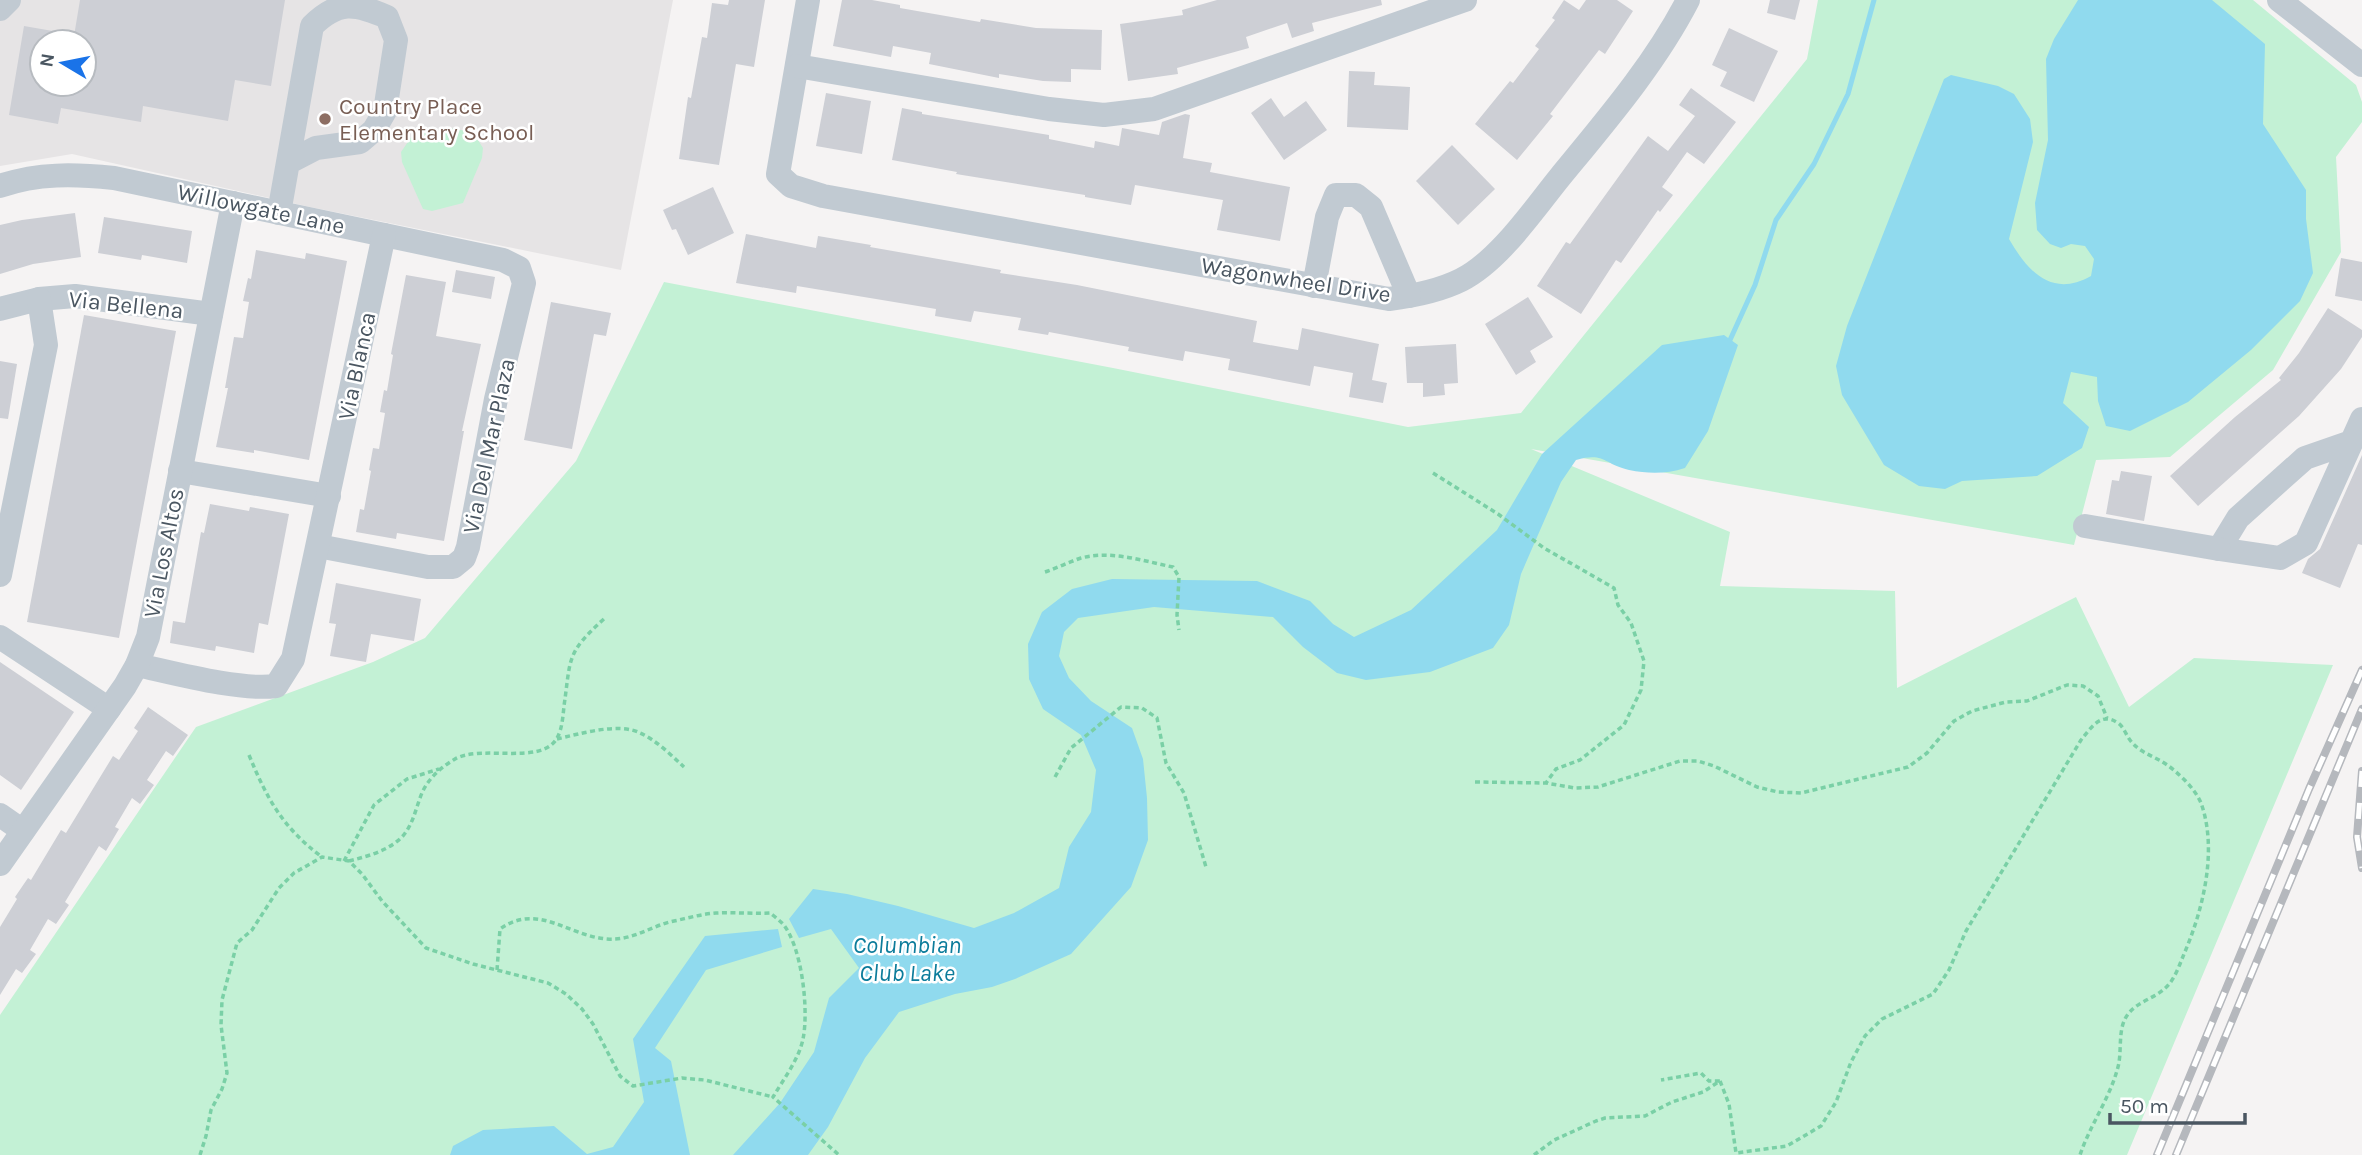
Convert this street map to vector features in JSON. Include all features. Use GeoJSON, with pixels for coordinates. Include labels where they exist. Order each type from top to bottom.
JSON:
{"type":"FeatureCollection","features":[{"type":"Feature","properties":{"kind":"street"},"geometry":{"type":"LineString","coordinates":[[0,9],[9,0]]}},
{"type":"Feature","properties":{"kind":"street"},"geometry":{"type":"LineString","coordinates":[[808,0],[797,66],[1049,109],[1104,115],[1154,109],[1465,0]]}},
{"type":"Feature","properties":{"kind":"street","name":"Wagonwheel Drive"},"geometry":{"type":"LineString","coordinates":[[797,66],[778,174],[791,186],[823,196],[1389,299],[1409,296],[1463,279],[1504,247],[1670,35],[1688,0]]}},
{"type":"Feature","properties":{"kind":"street"},"geometry":{"type":"LineString","coordinates":[[2279,0],[2360,58]]}},
{"type":"Feature","properties":{"kind":"street"},"geometry":{"type":"LineString","coordinates":[[279,213],[312,26],[326,11],[345,4],[369,9],[387,17],[396,40],[385,111],[374,130],[360,142],[316,148],[289,162]]}},
{"type":"Feature","properties":{"kind":"street","name":"Willowgate Lane"},"geometry":{"type":"LineString","coordinates":[[0,186],[45,175],[93,176],[503,260],[519,268]]}},
{"type":"Feature","properties":{"kind":"street"},"geometry":{"type":"LineString","coordinates":[[1314,286],[1327,217],[1336,195],[1356,195],[1371,207],[1409,296]]}},
{"type":"Feature","properties":{"kind":"street","name":"Via Los Altos"},"geometry":{"type":"LineString","coordinates":[[0,864],[109,709],[137,665],[148,638],[233,203]]}},
{"type":"Feature","properties":{"kind":"street","name":"Via Blanca"},"geometry":{"type":"LineString","coordinates":[[137,665],[211,680],[264,687],[276,686],[293,659],[384,235]]}},
{"type":"Feature","properties":{"kind":"street","name":"Via Del Mar Plaza"},"geometry":{"type":"LineString","coordinates":[[318,546],[428,567],[453,568],[464,558],[496,399],[524,283],[519,268]]}},
{"type":"Feature","properties":{"kind":"street","name":"Via Bellena"},"geometry":{"type":"LineString","coordinates":[[0,309],[39,299],[75,296],[211,314]]}},
{"type":"Feature","properties":{"kind":"street"},"geometry":{"type":"LineString","coordinates":[[0,575],[46,345],[39,299]]}},
{"type":"Feature","properties":{"kind":"street"},"geometry":{"type":"LineString","coordinates":[[2085,526],[2218,550],[2280,558],[2306,543],[2362,419]]}},
{"type":"Feature","properties":{"kind":"street"},"geometry":{"type":"LineString","coordinates":[[2218,550],[2238,518],[2305,458],[2351,442]]}},
{"type":"Feature","properties":{"kind":"street"},"geometry":{"type":"LineString","coordinates":[[180,471],[329,496]]}},
{"type":"Feature","properties":{"kind":"street"},"geometry":{"type":"LineString","coordinates":[[0,637],[109,709]]}},
{"type":"Feature","properties":{"kind":"street"},"geometry":{"type":"LineString","coordinates":[[0,815],[23,831]]}},
{"type":"Feature","properties":{"kind":"path"},"geometry":{"type":"LineString","coordinates":[[1433,473],[1544,548],[1614,588],[1618,605],[1631,623],[1644,661],[1641,690],[1624,725],[1580,760],[1556,769],[1546,783]]}},
{"type":"Feature","properties":{"kind":"path"},"geometry":{"type":"LineString","coordinates":[[1045,572],[1082,558],[1124,556],[1173,566],[1179,577],[1179,630]]}},
{"type":"Feature","properties":{"kind":"path"},"geometry":{"type":"LineString","coordinates":[[557,739],[563,715],[569,662],[578,643],[604,618]]}},
{"type":"Feature","properties":{"kind":"path"},"geometry":{"type":"LineString","coordinates":[[1475,782],[1598,787],[1680,761],[1698,761],[1757,787],[1778,792],[1801,793],[1908,767],[1927,753],[1954,721],[1972,711],[2006,702],[2027,701],[2067,685],[2083,686],[2098,696],[2107,718]]}},
{"type":"Feature","properties":{"kind":"path"},"geometry":{"type":"LineString","coordinates":[[1055,776],[1071,748],[1121,708],[1142,708],[1157,718],[1166,763],[1184,793],[1206,867]]}},
{"type":"Feature","properties":{"kind":"path"},"geometry":{"type":"LineString","coordinates":[[1720,1081],[1729,1104],[1736,1153],[1787,1146],[1821,1126],[1836,1102],[1851,1062],[1865,1036],[1882,1019],[1933,994],[1950,970],[1966,931],[2081,740],[2095,721],[2107,718],[2120,724],[2132,743],[2144,753],[2164,762],[2185,782],[2200,802],[2207,832],[2207,873],[2203,900],[2175,976],[2162,991],[2146,998],[2125,1020],[2118,1067],[2080,1155]]}},
{"type":"Feature","properties":{"kind":"path"},"geometry":{"type":"LineString","coordinates":[[347,861],[374,805],[407,779],[440,768],[459,757],[477,752],[528,752],[546,748],[557,739],[590,731],[628,729],[640,733],[684,767]]}},
{"type":"Feature","properties":{"kind":"path"},"geometry":{"type":"LineString","coordinates":[[249,755],[262,788],[298,839],[322,857],[347,861],[375,854],[402,836],[415,816],[421,795],[440,768]]}},
{"type":"Feature","properties":{"kind":"path"},"geometry":{"type":"LineString","coordinates":[[200,1155],[211,1110],[227,1073],[221,1025],[222,1000],[237,943],[252,930],[279,888],[294,873],[322,857]]}},
{"type":"Feature","properties":{"kind":"path"},"geometry":{"type":"LineString","coordinates":[[347,861],[362,874],[382,901],[426,948],[548,984],[566,994],[593,1024],[620,1076],[633,1086],[682,1077],[773,1097],[839,1155]]}},
{"type":"Feature","properties":{"kind":"path"},"geometry":{"type":"LineString","coordinates":[[497,970],[500,929],[513,920],[534,918],[558,924],[589,937],[611,939],[640,935],[662,923],[718,913],[770,913],[784,925],[795,950],[804,986],[803,1041],[773,1097]]}},
{"type":"Feature","properties":{"kind":"path"},"geometry":{"type":"LineString","coordinates":[[1661,1080],[1701,1073],[1709,1081],[1720,1081]]}},
{"type":"Feature","properties":{"kind":"path"},"geometry":{"type":"LineString","coordinates":[[1534,1155],[1554,1140],[1596,1121],[1645,1116],[1672,1102],[1703,1092],[1720,1081]]}},
{"type":"Feature","properties":{"kind":"shaded area","name":"Country Place Elementary School"},"geometry":{"type":"Polygon","coordinates":[[[0,0],[673,0],[621,270],[310,207],[72,154],[0,166],[0,0]]]}},
{"type":"Feature","properties":{"kind":"green space"},"geometry":{"type":"Polygon","coordinates":[[[1818,0],[2253,0],[2356,85],[2362,102],[2362,122],[2336,157],[2341,252],[2273,370],[2170,457],[2096,460],[2074,545],[1531,449],[1730,532],[1720,586],[1895,591],[1897,688],[2076,597],[2129,707],[2194,658],[2333,665],[2127,1155],[0,1155],[0,1015],[196,727],[373,662],[425,638],[576,461],[664,282],[1408,427],[1521,413],[1807,59],[1818,0]]]}},
{"type":"Feature","properties":{"kind":"green space"},"geometry":{"type":"Polygon","coordinates":[[[449,128],[473,132],[483,148],[482,158],[463,203],[432,211],[423,209],[402,162],[401,152],[412,136],[449,128]]]}},
{"type":"Feature","properties":{"kind":"water"},"geometry":{"type":"Polygon","coordinates":[[[2078,0],[2212,0],[2265,44],[2263,124],[2306,190],[2306,219],[2313,273],[2300,301],[2251,350],[2188,402],[2130,431],[2106,426],[2098,401],[2097,377],[2071,372],[2063,403],[2089,427],[2082,448],[2037,476],[1962,481],[1945,489],[1919,486],[1884,465],[1842,395],[1836,366],[1847,326],[1944,79],[1951,75],[1998,86],[2014,94],[2030,119],[2033,142],[2009,239],[2016,251],[2033,271],[2053,283],[2077,282],[2091,276],[2094,259],[2085,246],[2071,244],[2061,248],[2050,244],[2037,230],[2035,203],[2048,140],[2046,59],[2054,39],[2078,0]]]}},
{"type":"Feature","properties":{"kind":"water","name":"Columbian Club Lake"},"geometry":{"type":"Polygon","coordinates":[[[1724,335],[1738,345],[1708,431],[1685,468],[1644,472],[1620,468],[1599,458],[1576,460],[1561,482],[1521,574],[1509,625],[1493,648],[1430,672],[1366,680],[1337,673],[1303,647],[1273,617],[1154,607],[1078,618],[1064,632],[1059,656],[1069,678],[1091,701],[1132,728],[1143,759],[1148,840],[1131,887],[1071,954],[992,987],[955,994],[899,1012],[865,1058],[828,1127],[808,1155],[733,1155],[780,1103],[814,1052],[829,998],[859,968],[831,929],[799,938],[789,919],[813,889],[898,906],[974,928],[1014,913],[1059,888],[1069,847],[1091,812],[1096,770],[1081,735],[1043,709],[1029,679],[1028,644],[1042,612],[1072,589],[1112,579],[1257,581],[1310,601],[1333,624],[1354,637],[1411,610],[1497,530],[1542,454],[1662,345],[1724,335]]]}},
{"type":"Feature","properties":{"kind":"water"},"geometry":{"type":"Polygon","coordinates":[[[778,929],[782,947],[706,970],[655,1048],[671,1061],[690,1155],[450,1155],[453,1146],[483,1130],[554,1126],[587,1154],[613,1147],[644,1102],[633,1039],[705,936],[778,929]]]}},
{"type":"Feature","properties":{"kind":"building"},"geometry":{"type":"Polygon","coordinates":[[[80,0],[285,0],[271,86],[235,80],[228,121],[143,106],[141,122],[61,108],[58,124],[9,115],[24,26],[36,28],[28,28],[28,98],[98,98],[98,28],[75,28],[80,0]]]}},
{"type":"Feature","properties":{"kind":"building"},"geometry":{"type":"Polygon","coordinates":[[[729,0],[765,0],[754,67],[736,64],[719,165],[679,159],[688,97],[691,98],[702,37],[707,38],[712,3],[728,5],[729,0]]]}},
{"type":"Feature","properties":{"kind":"building"},"geometry":{"type":"Polygon","coordinates":[[[842,0],[872,0],[900,5],[900,8],[980,22],[981,19],[1036,28],[1102,30],[1101,70],[1071,69],[1071,82],[999,74],[999,78],[929,64],[931,53],[893,46],[891,57],[833,46],[842,0]]]}},
{"type":"Feature","properties":{"kind":"building"},"geometry":{"type":"Polygon","coordinates":[[[1217,0],[1381,0],[1382,5],[1312,23],[1314,31],[1292,38],[1287,23],[1246,37],[1249,48],[1177,68],[1178,74],[1128,81],[1120,24],[1183,15],[1182,10],[1217,0]]]}},
{"type":"Feature","properties":{"kind":"building"},"geometry":{"type":"Polygon","coordinates":[[[1564,0],[1579,10],[1586,0],[1617,0],[1633,11],[1605,54],[1599,50],[1550,114],[1553,116],[1517,160],[1475,124],[1510,81],[1513,83],[1539,49],[1535,46],[1555,20],[1552,18],[1564,0]]]}},
{"type":"Feature","properties":{"kind":"building"},"geometry":{"type":"Polygon","coordinates":[[[1770,0],[1800,0],[1795,20],[1767,13],[1770,0]]]}},
{"type":"Feature","properties":{"kind":"building"},"geometry":{"type":"Polygon","coordinates":[[[1729,28],[1778,51],[1754,102],[1720,86],[1727,72],[1712,65],[1729,28]]]}},
{"type":"Feature","properties":{"kind":"building"},"geometry":{"type":"Polygon","coordinates":[[[1349,71],[1375,72],[1374,85],[1410,87],[1408,130],[1347,127],[1349,71]]]}},
{"type":"Feature","properties":{"kind":"building"},"geometry":{"type":"Polygon","coordinates":[[[1691,88],[1736,122],[1704,164],[1687,152],[1662,187],[1673,195],[1660,212],[1658,210],[1621,263],[1616,260],[1581,314],[1537,286],[1566,242],[1570,244],[1648,136],[1668,151],[1695,116],[1679,105],[1691,88]]]}},
{"type":"Feature","properties":{"kind":"building"},"geometry":{"type":"Polygon","coordinates":[[[826,93],[871,101],[862,154],[816,146],[826,93]]]}},
{"type":"Feature","properties":{"kind":"building"},"geometry":{"type":"Polygon","coordinates":[[[1271,98],[1284,117],[1306,101],[1327,130],[1284,160],[1251,113],[1271,98]]]}},
{"type":"Feature","properties":{"kind":"building"},"geometry":{"type":"Polygon","coordinates":[[[902,108],[922,114],[1049,135],[1049,139],[1094,148],[1095,141],[1119,146],[1122,128],[1159,135],[1162,122],[1185,114],[1190,115],[1183,158],[1212,163],[1210,172],[1290,187],[1280,241],[1217,230],[1223,200],[1135,185],[1131,205],[892,160],[902,108]]]}},
{"type":"Feature","properties":{"kind":"building"},"geometry":{"type":"Polygon","coordinates":[[[1452,145],[1495,189],[1458,225],[1416,181],[1452,145]]]}},
{"type":"Feature","properties":{"kind":"building"},"geometry":{"type":"Polygon","coordinates":[[[713,187],[734,233],[688,255],[676,229],[672,230],[663,210],[713,187]]]}},
{"type":"Feature","properties":{"kind":"building"},"geometry":{"type":"Polygon","coordinates":[[[75,213],[81,257],[33,264],[0,274],[0,225],[75,213]]]}},
{"type":"Feature","properties":{"kind":"building"},"geometry":{"type":"Polygon","coordinates":[[[104,217],[192,231],[187,263],[142,255],[141,260],[98,253],[104,217]]]}},
{"type":"Feature","properties":{"kind":"building"},"geometry":{"type":"Polygon","coordinates":[[[746,234],[816,248],[818,236],[871,245],[870,247],[1001,270],[1000,273],[1077,285],[1257,321],[1253,342],[1298,350],[1302,328],[1379,344],[1372,380],[1387,383],[1383,403],[1349,397],[1353,373],[1314,366],[1310,386],[1228,370],[1230,359],[1185,351],[1183,361],[1128,351],[1129,347],[1049,332],[1048,335],[1018,330],[1021,318],[974,311],[971,322],[935,316],[936,309],[876,299],[797,286],[796,293],[736,283],[746,234]]]}},
{"type":"Feature","properties":{"kind":"building"},"geometry":{"type":"Polygon","coordinates":[[[256,250],[305,259],[306,253],[347,261],[309,460],[254,450],[254,453],[216,447],[228,388],[225,388],[234,337],[243,338],[249,302],[243,301],[248,278],[251,279],[256,250]]]}},
{"type":"Feature","properties":{"kind":"building"},"geometry":{"type":"Polygon","coordinates":[[[2341,258],[2362,262],[2362,301],[2335,296],[2341,258]]]}},
{"type":"Feature","properties":{"kind":"building"},"geometry":{"type":"Polygon","coordinates":[[[456,270],[495,277],[491,299],[452,292],[456,270]]]}},
{"type":"Feature","properties":{"kind":"building"},"geometry":{"type":"Polygon","coordinates":[[[406,275],[446,282],[436,336],[481,344],[462,431],[444,541],[397,533],[396,539],[356,532],[360,509],[364,510],[373,448],[379,449],[385,413],[380,412],[384,390],[387,391],[406,275]]]}},
{"type":"Feature","properties":{"kind":"building"},"geometry":{"type":"Polygon","coordinates":[[[1528,297],[1553,337],[1530,351],[1536,362],[1516,375],[1485,324],[1528,297]]]}},
{"type":"Feature","properties":{"kind":"building"},"geometry":{"type":"Polygon","coordinates":[[[551,302],[611,313],[606,336],[594,334],[572,449],[524,440],[551,302]]]}},
{"type":"Feature","properties":{"kind":"building"},"geometry":{"type":"Polygon","coordinates":[[[2328,308],[2362,330],[2362,337],[2341,369],[2299,416],[2198,506],[2170,476],[2235,417],[2281,380],[2279,378],[2328,308]]]}},
{"type":"Feature","properties":{"kind":"building"},"geometry":{"type":"Polygon","coordinates":[[[84,315],[176,331],[119,638],[27,622],[84,315]]]}},
{"type":"Feature","properties":{"kind":"building"},"geometry":{"type":"Polygon","coordinates":[[[1456,344],[1458,383],[1444,384],[1445,395],[1423,397],[1423,383],[1407,383],[1405,347],[1456,344]]]}},
{"type":"Feature","properties":{"kind":"building"},"geometry":{"type":"Polygon","coordinates":[[[0,361],[17,364],[8,419],[0,418],[0,361]]]}},
{"type":"Feature","properties":{"kind":"building"},"geometry":{"type":"Polygon","coordinates":[[[2362,455],[2362,545],[2358,544],[2340,588],[2302,573],[2308,559],[2320,549],[2362,455]]]}},
{"type":"Feature","properties":{"kind":"building"},"geometry":{"type":"Polygon","coordinates":[[[2121,471],[2152,476],[2144,521],[2106,514],[2112,480],[2119,481],[2121,471]]]}},
{"type":"Feature","properties":{"kind":"building"},"geometry":{"type":"Polygon","coordinates":[[[210,504],[289,514],[268,625],[259,623],[254,653],[216,646],[215,651],[170,643],[173,621],[185,623],[201,532],[204,533],[210,504]]]}},
{"type":"Feature","properties":{"kind":"building"},"geometry":{"type":"Polygon","coordinates":[[[336,583],[421,599],[414,641],[371,634],[366,662],[330,656],[336,624],[329,623],[336,583]]]}},
{"type":"Feature","properties":{"kind":"building"},"geometry":{"type":"Polygon","coordinates":[[[0,662],[74,712],[21,790],[0,775],[0,662]]]}},
{"type":"Feature","properties":{"kind":"building"},"geometry":{"type":"Polygon","coordinates":[[[148,707],[188,735],[173,756],[166,751],[147,780],[154,785],[140,804],[132,798],[115,827],[119,829],[106,851],[99,846],[65,902],[69,905],[56,924],[48,919],[30,950],[36,954],[22,973],[16,969],[0,995],[0,927],[17,899],[15,897],[28,878],[31,880],[61,830],[66,833],[113,756],[119,760],[138,731],[134,728],[148,707]]]}},
{"type":"Feature","properties":{"kind":"waterway"},"geometry":{"type":"LineString","coordinates":[[1730,340],[1755,285],[1776,220],[1814,164],[1848,94],[1874,0]]}},
{"type":"Feature","properties":{"kind":"railway"},"geometry":{"type":"LineString","coordinates":[[2157,1155],[2309,789],[2362,670]]}},
{"type":"Feature","properties":{"kind":"railway"},"geometry":{"type":"LineString","coordinates":[[2176,1155],[2362,709]]}},
{"type":"Feature","properties":{"kind":"railway"},"geometry":{"type":"LineString","coordinates":[[2362,771],[2357,837],[2362,868]]}},
{"type":"Feature","properties":{"kind":"place","name":"Country Place Elementary School"},"geometry":{"type":"Point","coordinates":[325,119]}}]}
